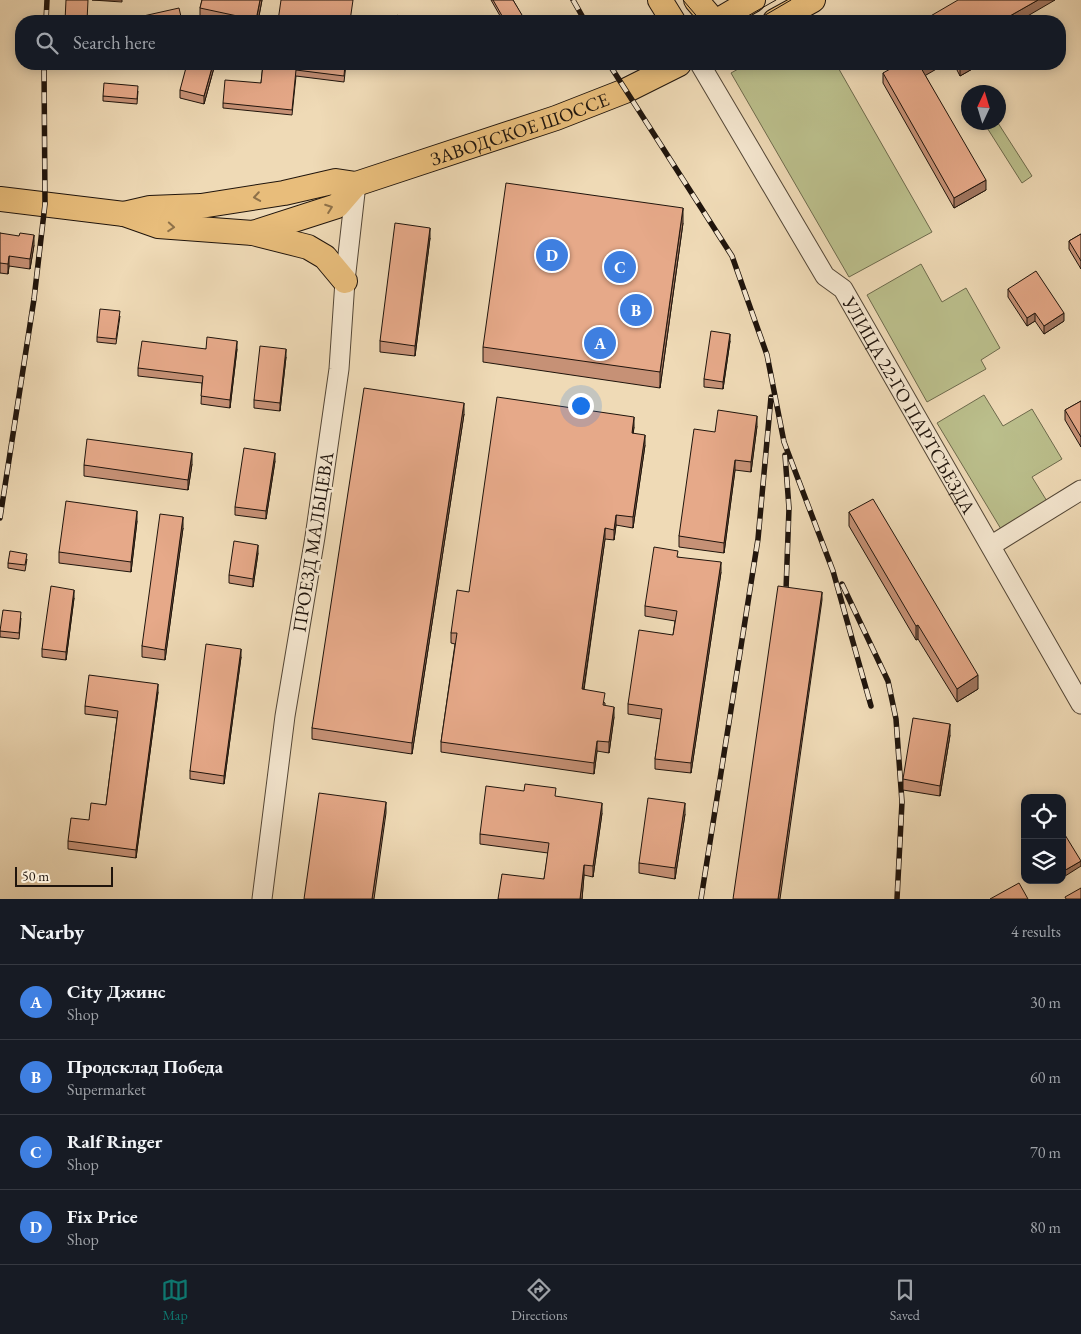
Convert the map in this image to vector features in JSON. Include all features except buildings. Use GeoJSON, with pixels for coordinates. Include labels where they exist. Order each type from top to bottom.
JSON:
{"type":"FeatureCollection","features":[{"type":"Feature","properties":{"kind":"main road"},"geometry":{"type":"LineString","coordinates":[[660,0],[670,15]]}},
{"type":"Feature","properties":{"kind":"main road"},"geometry":{"type":"LineString","coordinates":[[696,0],[710,15]]}},
{"type":"Feature","properties":{"kind":"main road"},"geometry":{"type":"LineString","coordinates":[[727,15],[753,0]]}},
{"type":"Feature","properties":{"kind":"main road"},"geometry":{"type":"LineString","coordinates":[[786,15],[813,0]]}},
{"type":"Feature","properties":{"kind":"main road","name":"ЗАВОДСКОЕ ШОССЕ"},"geometry":{"type":"LineString","coordinates":[[124,214],[150,208],[201,206],[284,193],[336,181],[356,184],[556,118],[625,91],[667,70]]}},
{"type":"Feature","properties":{"kind":"main road","name":"ЗАВОДСКОЕ ШОССЕ"},"geometry":{"type":"LineString","coordinates":[[0,199],[124,214],[158,226],[253,233],[336,206],[356,184]]}},
{"type":"Feature","properties":{"kind":"main road"},"geometry":{"type":"LineString","coordinates":[[253,233],[308,247],[325,257],[345,281]]}},
{"type":"Feature","properties":{"kind":"street","name":"УЛИЦА 22-ГО ПАРТСЪЕЗДА"},"geometry":{"type":"LineString","coordinates":[[704,70],[825,276],[843,289],[992,545],[1081,704]]}},
{"type":"Feature","properties":{"kind":"street","name":"ПРОЕЗД МАЛЬЦЕВА"},"geometry":{"type":"LineString","coordinates":[[262,899],[285,716],[315,536],[337,378],[356,184]]}},
{"type":"Feature","properties":{"kind":"street"},"geometry":{"type":"LineString","coordinates":[[992,545],[1081,490]]}},
{"type":"Feature","properties":{"kind":"green space"},"geometry":{"type":"Polygon","coordinates":[[[736,70],[839,70],[932,232],[849,277],[731,73],[736,70]]]}},
{"type":"Feature","properties":{"kind":"green space"},"geometry":{"type":"Polygon","coordinates":[[[988,130],[1002,130],[1032,176],[1022,183],[988,130]]]}},
{"type":"Feature","properties":{"kind":"green space"},"geometry":{"type":"Polygon","coordinates":[[[921,264],[942,302],[966,288],[1000,348],[981,360],[986,369],[927,402],[867,295],[921,264]]]}},
{"type":"Feature","properties":{"kind":"green space"},"geometry":{"type":"Polygon","coordinates":[[[984,395],[1003,426],[1032,409],[1062,459],[1032,477],[1050,506],[1004,534],[937,423],[984,395]]]}},
{"type":"Feature","properties":{"kind":"tram line"},"geometry":{"type":"LineString","coordinates":[[683,0],[696,15]]}},
{"type":"Feature","properties":{"kind":"tram line"},"geometry":{"type":"LineString","coordinates":[[750,15],[776,0]]}},
{"type":"Feature","properties":{"kind":"tram line"},"geometry":{"type":"LineString","coordinates":[[765,15],[791,0]]}},
{"type":"Feature","properties":{"kind":"railway"},"geometry":{"type":"LineString","coordinates":[[46,15],[47,0]]}},
{"type":"Feature","properties":{"kind":"railway"},"geometry":{"type":"LineString","coordinates":[[573,0],[582,15]]}},
{"type":"Feature","properties":{"kind":"railway"},"geometry":{"type":"LineString","coordinates":[[0,518],[34,299],[45,204],[44,70]]}},
{"type":"Feature","properties":{"kind":"railway"},"geometry":{"type":"LineString","coordinates":[[613,70],[732,256],[767,355],[784,442],[833,571],[871,706]]}},
{"type":"Feature","properties":{"kind":"railway"},"geometry":{"type":"LineString","coordinates":[[701,899],[758,539],[771,397]]}},
{"type":"Feature","properties":{"kind":"railway"},"geometry":{"type":"LineString","coordinates":[[785,455],[789,508],[786,590]]}},
{"type":"Feature","properties":{"kind":"railway"},"geometry":{"type":"LineString","coordinates":[[842,584],[888,681],[896,719],[902,802],[897,899]]}},
{"type":"Feature","properties":{"kind":"place","name":"Fix Price"},"geometry":{"type":"Point","coordinates":[552,255]}},
{"type":"Feature","properties":{"kind":"place","name":"Ralf Ringer"},"geometry":{"type":"Point","coordinates":[620,267]}},
{"type":"Feature","properties":{"kind":"place","name":"Продсклад Победа"},"geometry":{"type":"Point","coordinates":[636,310]}},
{"type":"Feature","properties":{"kind":"place","name":"City Джинс"},"geometry":{"type":"Point","coordinates":[600,343]}}]}
